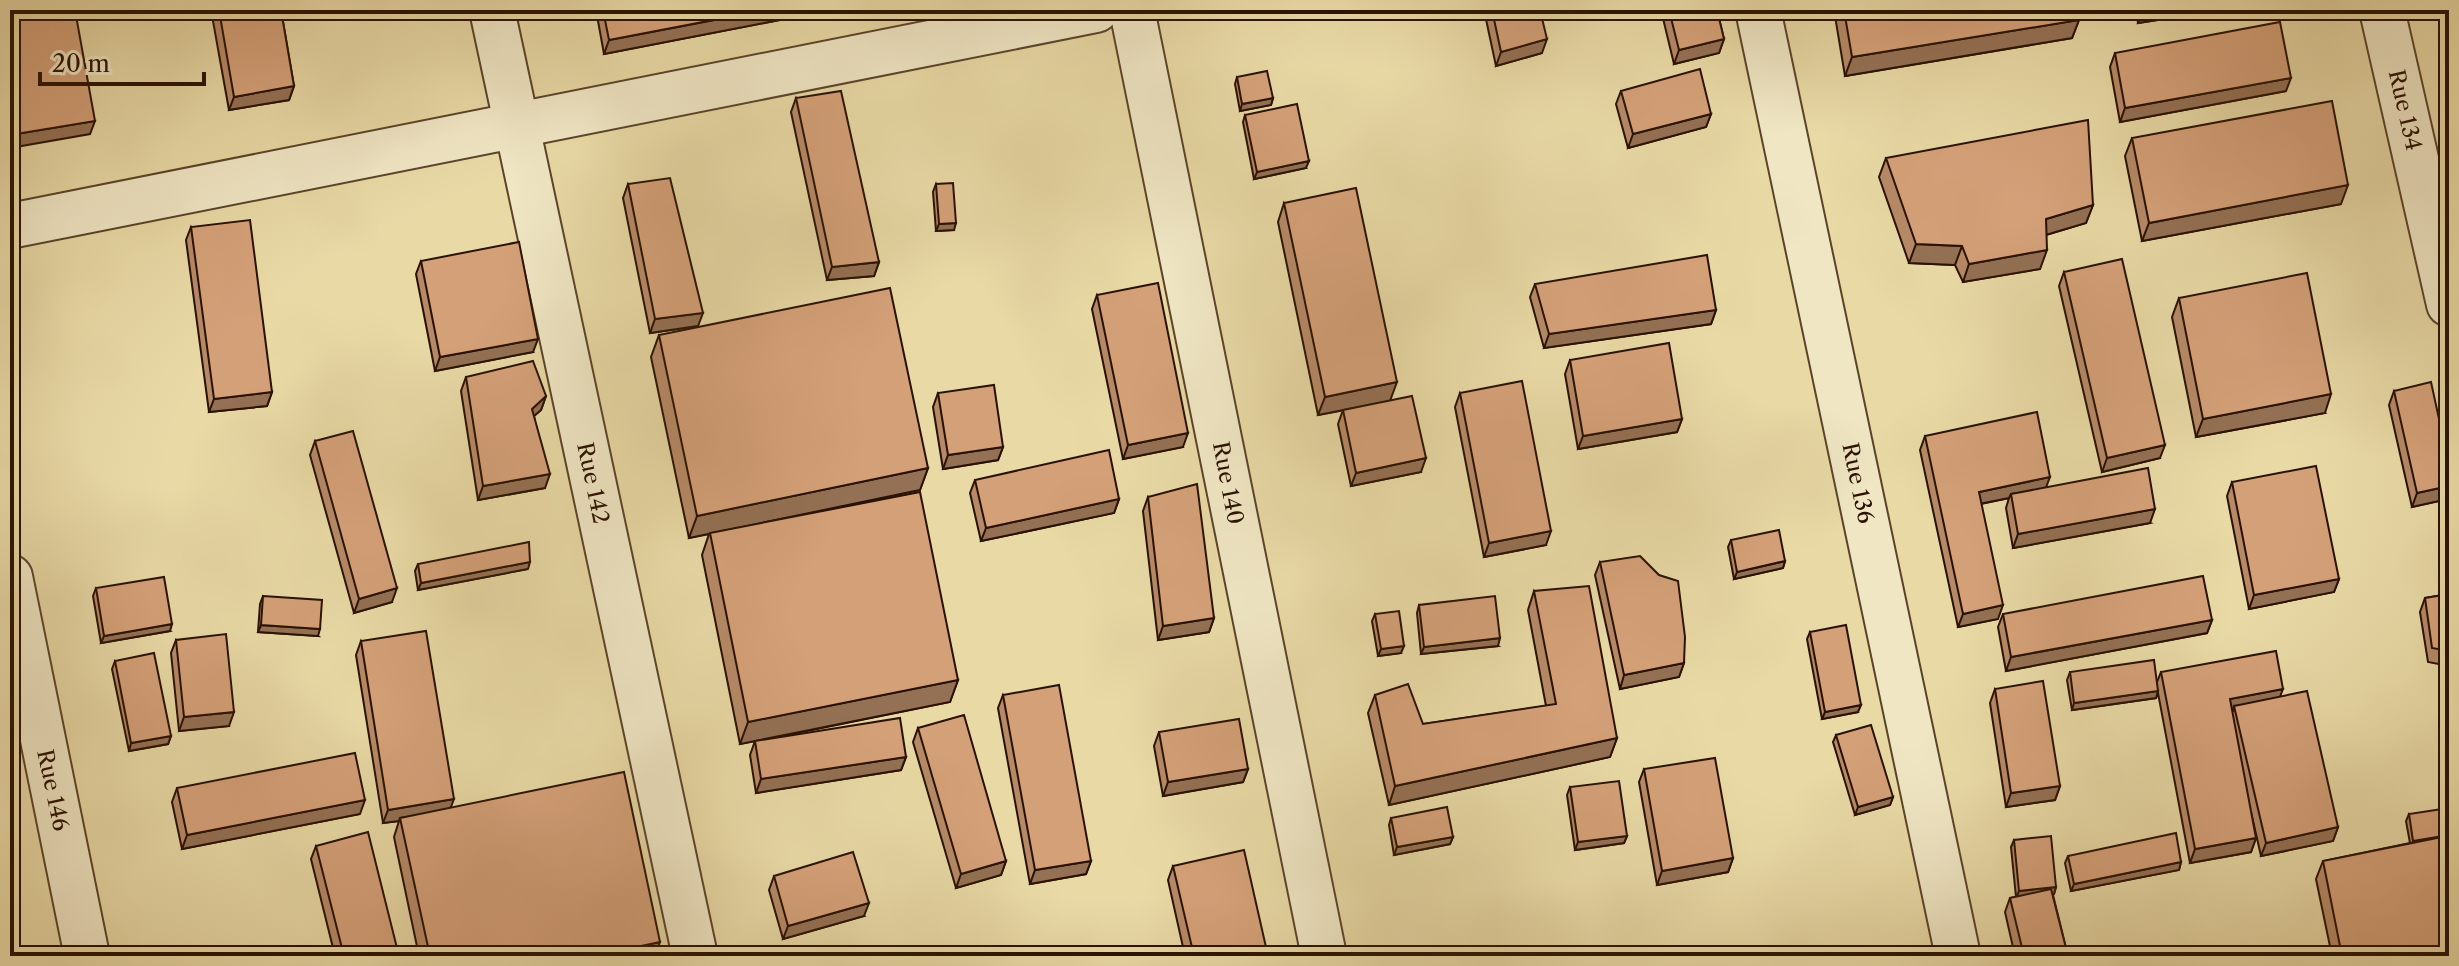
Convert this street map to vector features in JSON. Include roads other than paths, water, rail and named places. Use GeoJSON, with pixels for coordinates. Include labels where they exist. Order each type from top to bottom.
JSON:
{"type":"FeatureCollection","features":[{"type":"Feature","properties":{"kind":"street","name":"Rue 142"},"geometry":{"type":"LineString","coordinates":[[492,10],[695,956]]}},
{"type":"Feature","properties":{"kind":"street"},"geometry":{"type":"LineString","coordinates":[[10,226],[1096,10]]}},
{"type":"Feature","properties":{"kind":"street","name":"Rue 140"},"geometry":{"type":"LineString","coordinates":[[1132,10],[1324,956]]}},
{"type":"Feature","properties":{"kind":"street","name":"Rue 136"},"geometry":{"type":"LineString","coordinates":[[1758,10],[1958,956]]}},
{"type":"Feature","properties":{"kind":"street","name":"Rue 134"},"geometry":{"type":"LineString","coordinates":[[2382,10],[2449,304]]}},
{"type":"Feature","properties":{"kind":"street","name":"Rue 146"},"geometry":{"type":"LineString","coordinates":[[10,577],[87,956]]}}]}
